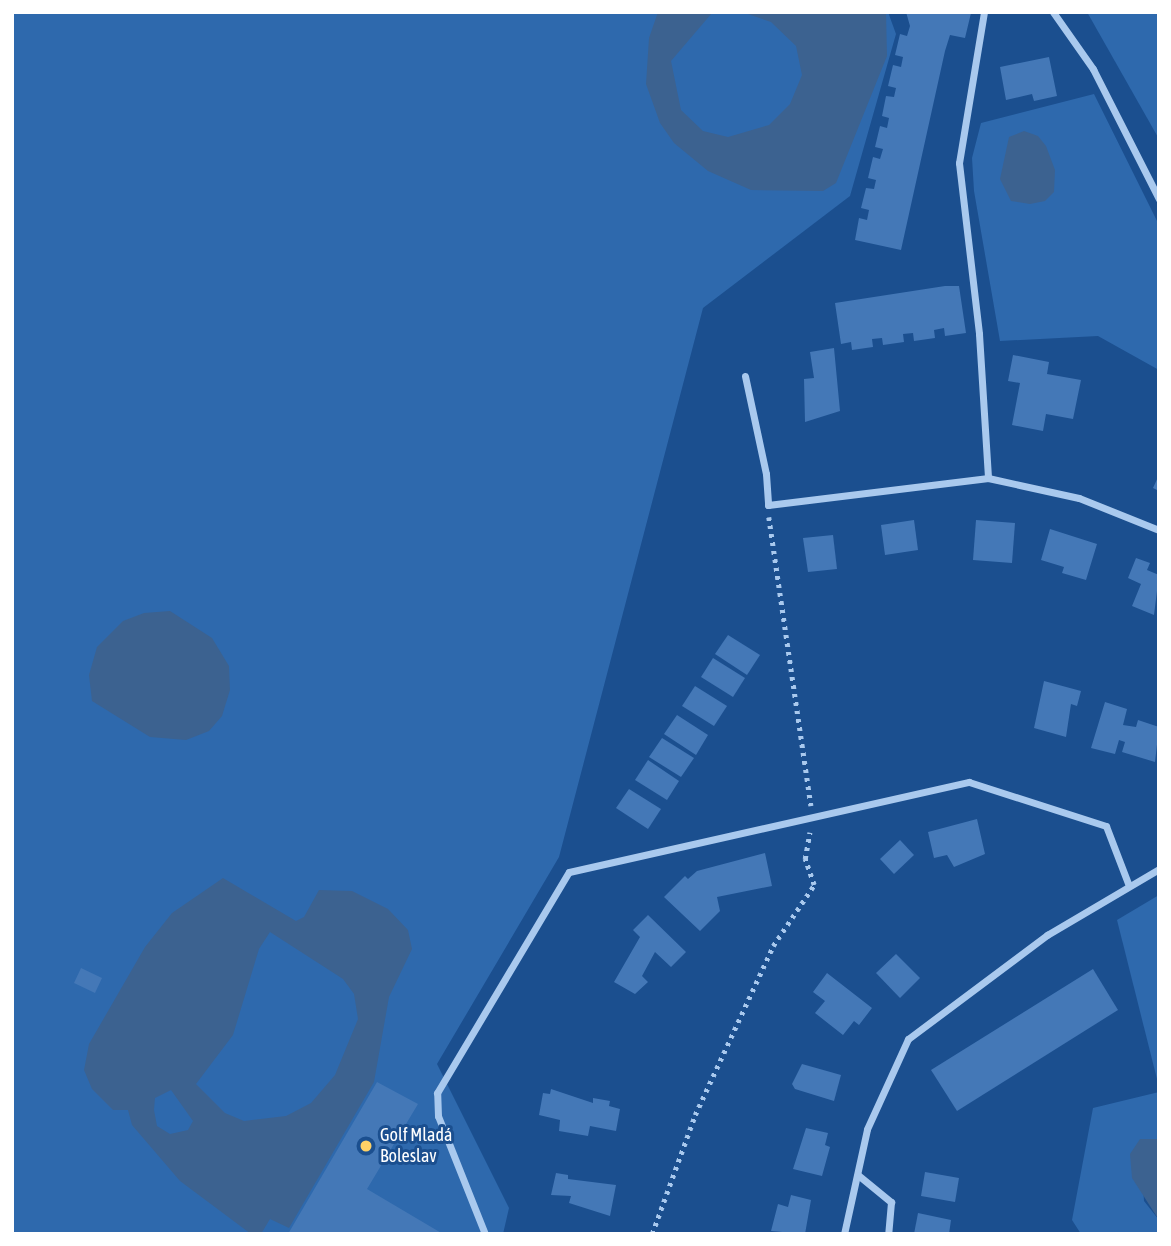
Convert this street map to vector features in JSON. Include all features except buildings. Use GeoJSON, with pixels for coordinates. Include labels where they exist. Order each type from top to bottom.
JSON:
{"type":"FeatureCollection","features":[{"type":"Feature","properties":{"kind":"street"},"geometry":{"type":"LineString","coordinates":[[984,12],[959,163],[979,334],[988,478]]}},
{"type":"Feature","properties":{"kind":"street"},"geometry":{"type":"LineString","coordinates":[[1053,12],[1093,69],[1159,199]]}},
{"type":"Feature","properties":{"kind":"street"},"geometry":{"type":"LineString","coordinates":[[745,376],[766,474],[768,505],[988,478],[1079,498],[1159,530]]}},
{"type":"Feature","properties":{"kind":"street"},"geometry":{"type":"LineString","coordinates":[[485,1234],[438,1116],[437,1093],[569,873],[969,782],[1106,826],[1129,886]]}},
{"type":"Feature","properties":{"kind":"street"},"geometry":{"type":"LineString","coordinates":[[844,1234],[867,1129],[908,1039],[1047,935],[1159,869]]}},
{"type":"Feature","properties":{"kind":"street"},"geometry":{"type":"LineString","coordinates":[[858,1175],[891,1202],[888,1234]]}},
{"type":"Feature","properties":{"kind":"path"},"geometry":{"type":"LineString","coordinates":[[652,1234],[695,1115],[774,946],[814,884],[805,859],[812,816],[768,505]]}},
{"type":"Feature","properties":{"kind":"shaded area","name":"Golf Mladá Boleslav"},"geometry":{"type":"Polygon","coordinates":[[[12,12],[888,12],[896,34],[850,196],[703,308],[559,857],[437,1064],[509,1208],[503,1234],[12,1234],[12,12]]]}},
{"type":"Feature","properties":{"kind":"shaded area"},"geometry":{"type":"Polygon","coordinates":[[[658,12],[718,12],[712,13],[671,61],[681,110],[703,131],[728,137],[769,125],[790,104],[802,75],[796,46],[771,22],[742,12],[886,12],[887,56],[836,183],[823,191],[751,190],[708,171],[674,143],[660,123],[646,84],[649,38],[658,12]]]}},
{"type":"Feature","properties":{"kind":"shaded area"},"geometry":{"type":"Polygon","coordinates":[[[1087,12],[1159,12],[1159,139],[1087,12]]]}},
{"type":"Feature","properties":{"kind":"shaded area"},"geometry":{"type":"Polygon","coordinates":[[[1094,94],[1159,225],[1159,370],[1098,336],[1000,341],[974,191],[972,158],[981,123],[1094,94]]]}},
{"type":"Feature","properties":{"kind":"shaded area"},"geometry":{"type":"Polygon","coordinates":[[[1024,131],[1038,136],[1046,146],[1055,170],[1054,192],[1045,201],[1030,204],[1011,201],[1000,179],[1009,137],[1024,131]]]}},
{"type":"Feature","properties":{"kind":"shaded area"},"geometry":{"type":"Polygon","coordinates":[[[170,611],[212,638],[229,666],[230,690],[222,716],[209,731],[186,740],[150,737],[92,701],[89,675],[97,647],[123,621],[144,613],[170,611]]]}},
{"type":"Feature","properties":{"kind":"shaded area"},"geometry":{"type":"Polygon","coordinates":[[[223,878],[296,921],[304,917],[319,890],[352,891],[388,909],[408,930],[412,949],[389,997],[374,1082],[289,1228],[270,1219],[261,1234],[251,1234],[180,1181],[132,1125],[128,1110],[113,1110],[92,1089],[84,1070],[89,1044],[145,947],[172,913],[223,878]],[[270,932],[259,949],[233,1035],[196,1084],[225,1113],[244,1121],[286,1116],[311,1103],[335,1075],[358,1019],[354,994],[343,979],[270,932]],[[171,1090],[155,1098],[154,1110],[157,1126],[170,1134],[188,1130],[193,1121],[171,1090]]]}},
{"type":"Feature","properties":{"kind":"shaded area"},"geometry":{"type":"Polygon","coordinates":[[[1159,895],[1159,1087],[1117,920],[1159,895]]]}},
{"type":"Feature","properties":{"kind":"shaded area"},"geometry":{"type":"Polygon","coordinates":[[[1159,1092],[1159,1139],[1140,1139],[1144,1201],[1159,1220],[1159,1234],[1081,1234],[1072,1220],[1093,1108],[1159,1092]]]}},
{"type":"Feature","properties":{"kind":"shaded area"},"geometry":{"type":"Polygon","coordinates":[[[1140,1139],[1159,1139],[1159,1220],[1132,1178],[1130,1154],[1140,1139]]]}},
{"type":"Feature","properties":{"kind":"place","name":"Golf Mladá Boleslav"},"geometry":{"type":"Point","coordinates":[366,1146]}}]}
